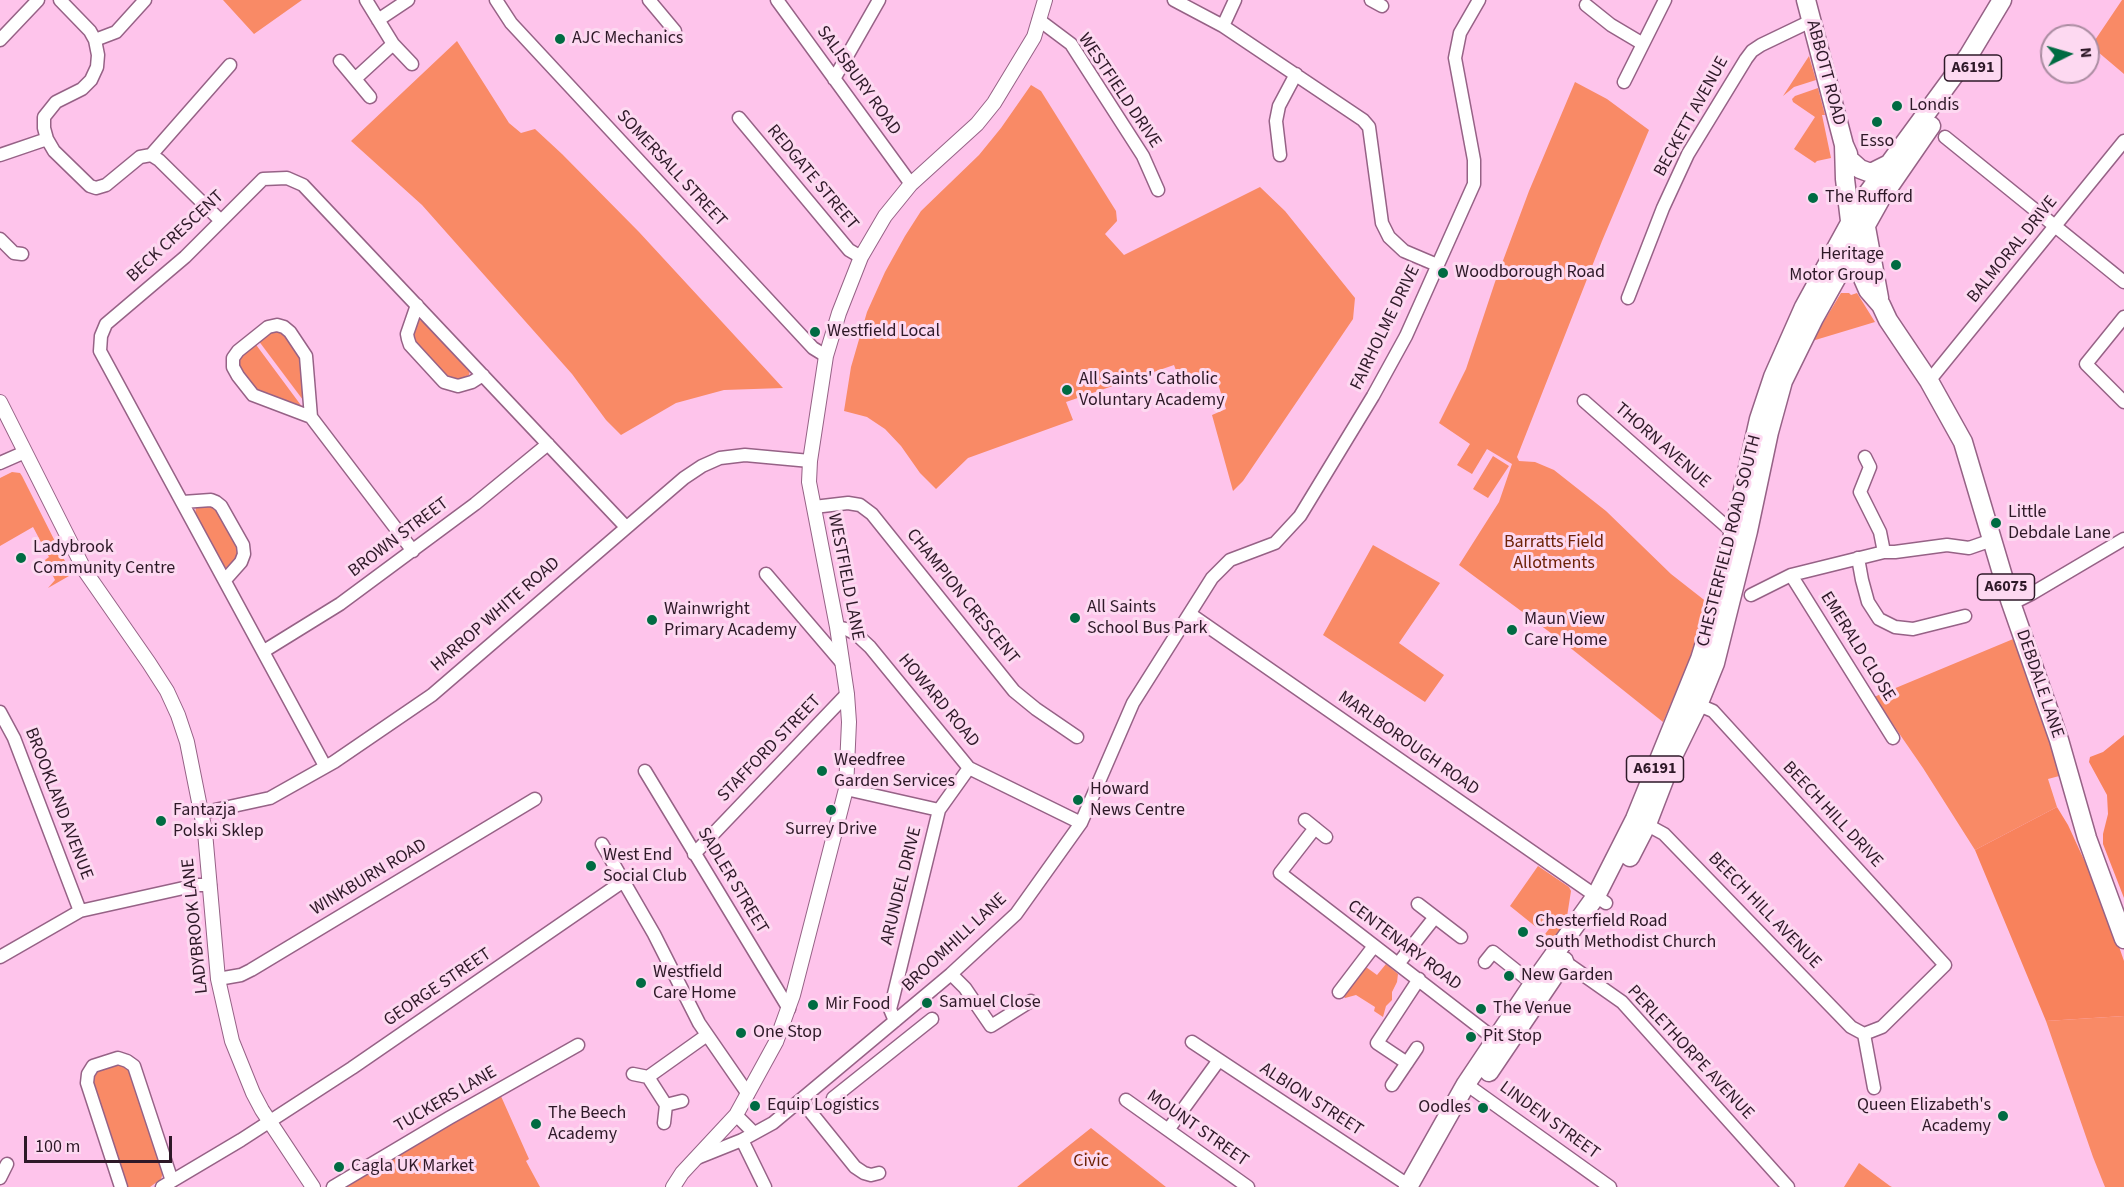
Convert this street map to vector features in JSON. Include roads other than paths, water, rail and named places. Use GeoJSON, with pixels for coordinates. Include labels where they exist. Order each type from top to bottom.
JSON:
{"type":"FeatureCollection","features":[{"type":"Feature","properties":{"kind":"main road","name":"ABBOTT ROAD"},"geometry":{"type":"LineString","coordinates":[[1806,0],[1862,201]]}},
{"type":"Feature","properties":{"kind":"main road","name":"A6191"},"geometry":{"type":"LineString","coordinates":[[1862,201],[1969,55],[2002,0]]}},
{"type":"Feature","properties":{"kind":"main road","name":"A6191"},"geometry":{"type":"LineString","coordinates":[[1858,223],[1882,198],[1978,62],[2016,0]]}},
{"type":"Feature","properties":{"kind":"main road","name":"ABBOTT ROAD"},"geometry":{"type":"LineString","coordinates":[[1848,153],[1845,179],[1858,223]]}},
{"type":"Feature","properties":{"kind":"main road"},"geometry":{"type":"LineString","coordinates":[[1848,153],[1860,170],[1868,172],[1881,169],[1890,163]]}},
{"type":"Feature","properties":{"kind":"main road","name":"A6075"},"geometry":{"type":"LineString","coordinates":[[1858,223],[1862,201]]}},
{"type":"Feature","properties":{"kind":"main road","name":"CHESTERFIELD ROAD SOUTH"},"geometry":{"type":"LineString","coordinates":[[1742,530],[1783,381],[1830,288],[1855,246],[1858,223]]}},
{"type":"Feature","properties":{"kind":"main road","name":"CHESTERFIELD ROAD SOUTH"},"geometry":{"type":"LineString","coordinates":[[1412,1187],[1471,1088],[1601,900],[1674,754],[1692,702],[1715,663],[1742,530],[1760,418],[1773,377],[1804,307],[1858,223]]}},
{"type":"Feature","properties":{"kind":"main road","name":"DEBDALE LANE"},"geometry":{"type":"LineString","coordinates":[[1858,223],[1881,305],[1888,320],[1929,381],[1963,442],[2011,604],[2059,740],[2087,838],[2124,939]]}},
{"type":"Feature","properties":{"kind":"main road","name":"DEBDALE LANE"},"geometry":{"type":"LineString","coordinates":[[1855,246],[1861,274],[1868,290],[1881,305]]}},
{"type":"Feature","properties":{"kind":"main road"},"geometry":{"type":"LineString","coordinates":[[1830,288],[1841,283],[1852,282],[1868,290]]}},
{"type":"Feature","properties":{"kind":"main road","name":"CHESTERFIELD ROAD SOUTH"},"geometry":{"type":"LineString","coordinates":[[1501,1043],[1533,984],[1559,958]]}},
{"type":"Feature","properties":{"kind":"street"},"geometry":{"type":"LineString","coordinates":[[0,40],[38,0]]}},
{"type":"Feature","properties":{"kind":"street"},"geometry":{"type":"LineString","coordinates":[[60,0],[90,31],[95,40],[98,55],[97,68],[91,80],[82,89],[51,107],[44,117],[44,128],[54,151],[90,186],[96,188],[106,185],[140,157],[150,155],[230,65]]}},
{"type":"Feature","properties":{"kind":"street"},"geometry":{"type":"LineString","coordinates":[[95,40],[116,32],[145,0]]}},
{"type":"Feature","properties":{"kind":"street"},"geometry":{"type":"LineString","coordinates":[[366,0],[393,44],[412,64]]}},
{"type":"Feature","properties":{"kind":"street"},"geometry":{"type":"LineString","coordinates":[[378,20],[408,0]]}},
{"type":"Feature","properties":{"kind":"street","name":"SOMERSALL STREET"},"geometry":{"type":"LineString","coordinates":[[496,0],[511,23],[813,348],[826,356]]}},
{"type":"Feature","properties":{"kind":"street"},"geometry":{"type":"LineString","coordinates":[[649,0],[675,31]]}},
{"type":"Feature","properties":{"kind":"street","name":"SALISBURY ROAD"},"geometry":{"type":"LineString","coordinates":[[777,0],[911,184]]}},
{"type":"Feature","properties":{"kind":"street"},"geometry":{"type":"LineString","coordinates":[[834,78],[879,0]]}},
{"type":"Feature","properties":{"kind":"street","name":"WESTFIELD LANE"},"geometry":{"type":"LineString","coordinates":[[673,1187],[736,1115],[776,1042],[789,1009],[846,789],[849,722],[847,694],[837,627],[809,482],[810,461],[826,356],[839,313],[861,257],[885,216],[911,184],[977,124],[988,110],[1034,37],[1045,0]]}},
{"type":"Feature","properties":{"kind":"street"},"geometry":{"type":"LineString","coordinates":[[1174,0],[1223,26],[1363,120],[1368,127],[1382,223],[1389,237],[1404,251],[1437,265]]}},
{"type":"Feature","properties":{"kind":"street"},"geometry":{"type":"LineString","coordinates":[[1223,26],[1234,0]]}},
{"type":"Feature","properties":{"kind":"street","name":"FAIRHOLME DRIVE"},"geometry":{"type":"LineString","coordinates":[[1190,614],[1212,578],[1230,560],[1275,543],[1300,516],[1373,396],[1406,336],[1474,184],[1474,160],[1455,58],[1460,33],[1479,0]]}},
{"type":"Feature","properties":{"kind":"street"},"geometry":{"type":"LineString","coordinates":[[1624,82],[1665,0]]}},
{"type":"Feature","properties":{"kind":"street"},"geometry":{"type":"LineString","coordinates":[[1580,16],[1587,2],[1611,26],[1643,44]]}},
{"type":"Feature","properties":{"kind":"street","name":"WESTFIELD DRIVE"},"geometry":{"type":"LineString","coordinates":[[1039,20],[1071,44],[1143,156],[1158,190]]}},
{"type":"Feature","properties":{"kind":"street","name":"BECKETT AVENUE"},"geometry":{"type":"LineString","coordinates":[[1628,298],[1663,208],[1688,154],[1746,59],[1761,45],[1811,21]]}},
{"type":"Feature","properties":{"kind":"street"},"geometry":{"type":"LineString","coordinates":[[356,78],[393,44]]}},
{"type":"Feature","properties":{"kind":"street"},"geometry":{"type":"LineString","coordinates":[[340,61],[370,97]]}},
{"type":"Feature","properties":{"kind":"street"},"geometry":{"type":"LineString","coordinates":[[1280,155],[1276,121],[1279,106],[1296,74]]}},
{"type":"Feature","properties":{"kind":"street","name":"REDGATE STREET"},"geometry":{"type":"LineString","coordinates":[[739,118],[849,250],[861,257]]}},
{"type":"Feature","properties":{"kind":"street"},"geometry":{"type":"LineString","coordinates":[[1945,137],[2124,282]]}},
{"type":"Feature","properties":{"kind":"street"},"geometry":{"type":"LineString","coordinates":[[0,155],[47,139]]}},
{"type":"Feature","properties":{"kind":"street","name":"BALMORAL DRIVE"},"geometry":{"type":"LineString","coordinates":[[1929,381],[2124,141]]}},
{"type":"Feature","properties":{"kind":"street"},"geometry":{"type":"LineString","coordinates":[[150,155],[159,160],[221,220]]}},
{"type":"Feature","properties":{"kind":"street","name":"BECK CRESCENT"},"geometry":{"type":"LineString","coordinates":[[325,766],[100,351],[101,336],[106,324],[185,257],[263,179],[287,178],[303,185],[626,526]]}},
{"type":"Feature","properties":{"kind":"street"},"geometry":{"type":"LineString","coordinates":[[0,239],[14,254],[22,254]]}},
{"type":"Feature","properties":{"kind":"street"},"geometry":{"type":"LineString","coordinates":[[417,305],[407,334],[410,345],[444,382],[458,386],[472,382],[483,375]]}},
{"type":"Feature","properties":{"kind":"street"},"geometry":{"type":"LineString","coordinates":[[2124,317],[2086,364],[2124,402]]}},
{"type":"Feature","properties":{"kind":"street"},"geometry":{"type":"LineString","coordinates":[[311,417],[306,356],[284,327],[277,325],[268,327],[237,351],[233,358],[233,367],[253,395],[311,417],[413,551]]}},
{"type":"Feature","properties":{"kind":"street","name":"THORN AVENUE"},"geometry":{"type":"LineString","coordinates":[[1584,401],[1728,528],[1742,530]]}},
{"type":"Feature","properties":{"kind":"street","name":"LADYBROOK LANE"},"geometry":{"type":"LineString","coordinates":[[0,402],[85,571],[167,691],[178,715],[187,742],[201,813],[218,979],[232,1041],[253,1093],[269,1122],[313,1187]]}},
{"type":"Feature","properties":{"kind":"street","name":"BROWN STREET"},"geometry":{"type":"LineString","coordinates":[[264,651],[340,604],[413,551],[548,444]]}},
{"type":"Feature","properties":{"kind":"street"},"geometry":{"type":"LineString","coordinates":[[0,463],[25,452]]}},
{"type":"Feature","properties":{"kind":"street","name":"HARROP WHITE ROAD"},"geometry":{"type":"LineString","coordinates":[[201,813],[270,798],[334,762],[432,694],[684,478],[720,458],[745,455],[810,461]]}},
{"type":"Feature","properties":{"kind":"street"},"geometry":{"type":"LineString","coordinates":[[1865,457],[1870,467],[1860,492],[1880,532],[1884,552]]}},
{"type":"Feature","properties":{"kind":"street"},"geometry":{"type":"LineString","coordinates":[[183,502],[216,502],[221,506],[243,545],[244,554],[241,562],[225,580]]}},
{"type":"Feature","properties":{"kind":"street","name":"CHAMPION CRESCENT"},"geometry":{"type":"LineString","coordinates":[[814,507],[848,503],[860,505],[872,514],[1014,691],[1077,737]]}},
{"type":"Feature","properties":{"kind":"street"},"geometry":{"type":"LineString","coordinates":[[2011,604],[2124,539]]}},
{"type":"Feature","properties":{"kind":"street"},"geometry":{"type":"LineString","coordinates":[[1752,595],[1791,576],[1884,552],[1947,545],[1969,548],[1992,540]]}},
{"type":"Feature","properties":{"kind":"street"},"geometry":{"type":"LineString","coordinates":[[1858,558],[1868,602],[1879,619],[1894,627],[1912,629],[1938,617],[1965,616]]}},
{"type":"Feature","properties":{"kind":"street"},"geometry":{"type":"LineString","coordinates":[[766,574],[843,664]]}},
{"type":"Feature","properties":{"kind":"street","name":"EMERALD CLOSE"},"geometry":{"type":"LineString","coordinates":[[1791,576],[1893,738]]}},
{"type":"Feature","properties":{"kind":"street","name":"BROOMHILL LANE"},"geometry":{"type":"LineString","coordinates":[[697,1158],[742,1140],[773,1123],[951,974],[1016,914],[1081,823],[1102,787],[1137,705],[1190,614]]}},
{"type":"Feature","properties":{"kind":"street","name":"MARLBOROUGH ROAD"},"geometry":{"type":"LineString","coordinates":[[1190,614],[1601,900]]}},
{"type":"Feature","properties":{"kind":"street","name":"HOWARD ROAD"},"geometry":{"type":"LineString","coordinates":[[837,627],[855,634],[870,647],[969,768],[1081,823]]}},
{"type":"Feature","properties":{"kind":"street","name":"STAFFORD STREET"},"geometry":{"type":"LineString","coordinates":[[694,854],[847,694]]}},
{"type":"Feature","properties":{"kind":"street","name":"BEECH HILL DRIVE"},"geometry":{"type":"LineString","coordinates":[[1692,702],[1713,711],[1946,965],[1882,1027],[1864,1034]]}},
{"type":"Feature","properties":{"kind":"street","name":"BROOKLAND AVENUE"},"geometry":{"type":"LineString","coordinates":[[0,712],[14,738],[80,911]]}},
{"type":"Feature","properties":{"kind":"street","name":"ARUNDEL DRIVE"},"geometry":{"type":"LineString","coordinates":[[895,1021],[890,1009],[939,810],[969,768]]}},
{"type":"Feature","properties":{"kind":"street","name":"SADLER STREET"},"geometry":{"type":"LineString","coordinates":[[645,771],[789,1009]]}},
{"type":"Feature","properties":{"kind":"street"},"geometry":{"type":"LineString","coordinates":[[846,789],[939,810]]}},
{"type":"Feature","properties":{"kind":"street","name":"WINKBURN ROAD"},"geometry":{"type":"LineString","coordinates":[[218,979],[241,975],[251,970],[534,799]]}},
{"type":"Feature","properties":{"kind":"street"},"geometry":{"type":"LineString","coordinates":[[1305,820],[1326,837]]}},
{"type":"Feature","properties":{"kind":"street","name":"BEECH HILL AVENUE"},"geometry":{"type":"LineString","coordinates":[[1641,821],[1664,834],[1851,1027],[1864,1034]]}},
{"type":"Feature","properties":{"kind":"street","name":"CENTENARY ROAD"},"geometry":{"type":"LineString","coordinates":[[1315,828],[1280,873],[1501,1043]]}},
{"type":"Feature","properties":{"kind":"street"},"geometry":{"type":"LineString","coordinates":[[602,844],[625,880],[707,1035],[748,1094]]}},
{"type":"Feature","properties":{"kind":"street","name":"GEORGE STREET"},"geometry":{"type":"LineString","coordinates":[[167,1184],[269,1122],[359,1063],[625,880]]}},
{"type":"Feature","properties":{"kind":"street"},"geometry":{"type":"LineString","coordinates":[[0,957],[80,911],[197,885],[210,885]]}},
{"type":"Feature","properties":{"kind":"street"},"geometry":{"type":"LineString","coordinates":[[1418,904],[1461,937]]}},
{"type":"Feature","properties":{"kind":"street"},"geometry":{"type":"LineString","coordinates":[[1398,964],[1435,917]]}},
{"type":"Feature","properties":{"kind":"street"},"geometry":{"type":"LineString","coordinates":[[1339,992],[1374,946]]}},
{"type":"Feature","properties":{"kind":"street"},"geometry":{"type":"LineString","coordinates":[[1485,962],[1493,952],[1533,984]]}},
{"type":"Feature","properties":{"kind":"street","name":"PERLETHORPE AVENUE"},"geometry":{"type":"LineString","coordinates":[[1559,958],[1623,1002],[1788,1187]]}},
{"type":"Feature","properties":{"kind":"street"},"geometry":{"type":"LineString","coordinates":[[951,974],[965,988],[992,1026],[1031,1001]]}},
{"type":"Feature","properties":{"kind":"street"},"geometry":{"type":"LineString","coordinates":[[1407,1063],[1377,1043],[1419,979]]}},
{"type":"Feature","properties":{"kind":"street"},"geometry":{"type":"LineString","coordinates":[[906,1012],[920,1029]]}},
{"type":"Feature","properties":{"kind":"street"},"geometry":{"type":"LineString","coordinates":[[833,1098],[932,1019]]}},
{"type":"Feature","properties":{"kind":"street"},"geometry":{"type":"LineString","coordinates":[[1864,1034],[1874,1088]]}},
{"type":"Feature","properties":{"kind":"street"},"geometry":{"type":"LineString","coordinates":[[648,1077],[707,1035]]}},
{"type":"Feature","properties":{"kind":"street","name":"ALBION STREET"},"geometry":{"type":"LineString","coordinates":[[1192,1042],[1412,1187]]}},
{"type":"Feature","properties":{"kind":"street","name":"TUCKERS LANE"},"geometry":{"type":"LineString","coordinates":[[333,1187],[578,1045]]}},
{"type":"Feature","properties":{"kind":"street"},"geometry":{"type":"LineString","coordinates":[[1392,1085],[1417,1048]]}},
{"type":"Feature","properties":{"kind":"street"},"geometry":{"type":"LineString","coordinates":[[121,1187],[87,1083],[88,1074],[93,1066],[118,1058],[134,1066],[167,1184]]}},
{"type":"Feature","properties":{"kind":"street"},"geometry":{"type":"LineString","coordinates":[[1168,1130],[1219,1060]]}},
{"type":"Feature","properties":{"kind":"street"},"geometry":{"type":"LineString","coordinates":[[847,1061],[859,1077]]}},
{"type":"Feature","properties":{"kind":"street"},"geometry":{"type":"LineString","coordinates":[[633,1074],[648,1077],[666,1105],[664,1123]]}},
{"type":"Feature","properties":{"kind":"street","name":"LINDEN STREET"},"geometry":{"type":"LineString","coordinates":[[1471,1088],[1610,1187]]}},
{"type":"Feature","properties":{"kind":"street"},"geometry":{"type":"LineString","coordinates":[[801,1100],[855,1167],[871,1175],[879,1173]]}},
{"type":"Feature","properties":{"kind":"street","name":"MOUNT STREET"},"geometry":{"type":"LineString","coordinates":[[1126,1100],[1248,1187]]}},
{"type":"Feature","properties":{"kind":"street"},"geometry":{"type":"LineString","coordinates":[[666,1105],[682,1101]]}},
{"type":"Feature","properties":{"kind":"street"},"geometry":{"type":"LineString","coordinates":[[736,1115],[754,1133]]}},
{"type":"Feature","properties":{"kind":"street"},"geometry":{"type":"LineString","coordinates":[[742,1140],[765,1187]]}},
{"type":"Feature","properties":{"kind":"street"},"geometry":{"type":"LineString","coordinates":[[0,1178],[7,1164]]}},
{"type":"Feature","properties":{"kind":"place","name":"AJC Mechanics"},"geometry":{"type":"Point","coordinates":[560,39]}},
{"type":"Feature","properties":{"kind":"place","name":"Londis"},"geometry":{"type":"Point","coordinates":[1897,106]}},
{"type":"Feature","properties":{"kind":"place","name":"Esso"},"geometry":{"type":"Point","coordinates":[1877,122]}},
{"type":"Feature","properties":{"kind":"place","name":"The Rufford"},"geometry":{"type":"Point","coordinates":[1813,198]}},
{"type":"Feature","properties":{"kind":"place","name":"Heritage Motor Group"},"geometry":{"type":"Point","coordinates":[1896,265]}},
{"type":"Feature","properties":{"kind":"place","name":"Woodborough Road"},"geometry":{"type":"Point","coordinates":[1443,273]}},
{"type":"Feature","properties":{"kind":"place","name":"Westfield Local"},"geometry":{"type":"Point","coordinates":[815,332]}},
{"type":"Feature","properties":{"kind":"place","name":"All Saints' Catholic Voluntary Academy"},"geometry":{"type":"Point","coordinates":[1067,390]}},
{"type":"Feature","properties":{"kind":"place","name":"Little Debdale Lane"},"geometry":{"type":"Point","coordinates":[1996,523]}},
{"type":"Feature","properties":{"kind":"place","name":"Ladybrook Community Centre"},"geometry":{"type":"Point","coordinates":[21,558]}},
{"type":"Feature","properties":{"kind":"place","name":"All Saints School Bus Park"},"geometry":{"type":"Point","coordinates":[1075,618]}},
{"type":"Feature","properties":{"kind":"place","name":"Wainwright Primary Academy"},"geometry":{"type":"Point","coordinates":[652,620]}},
{"type":"Feature","properties":{"kind":"place","name":"Maun View Care Home"},"geometry":{"type":"Point","coordinates":[1512,630]}},
{"type":"Feature","properties":{"kind":"place","name":"Weedfree Garden Services"},"geometry":{"type":"Point","coordinates":[822,771]}},
{"type":"Feature","properties":{"kind":"place","name":"Howard News Centre"},"geometry":{"type":"Point","coordinates":[1078,800]}},
{"type":"Feature","properties":{"kind":"place","name":"Surrey Drive"},"geometry":{"type":"Point","coordinates":[831,810]}},
{"type":"Feature","properties":{"kind":"place","name":"Fantazja Polski Sklep"},"geometry":{"type":"Point","coordinates":[161,821]}},
{"type":"Feature","properties":{"kind":"place","name":"West End Social Club"},"geometry":{"type":"Point","coordinates":[591,866]}},
{"type":"Feature","properties":{"kind":"place","name":"Chesterfield Road South Methodist Church"},"geometry":{"type":"Point","coordinates":[1523,932]}},
{"type":"Feature","properties":{"kind":"place","name":"New Garden"},"geometry":{"type":"Point","coordinates":[1509,976]}},
{"type":"Feature","properties":{"kind":"place","name":"Westfield Care Home"},"geometry":{"type":"Point","coordinates":[641,983]}},
{"type":"Feature","properties":{"kind":"place","name":"Samuel Close"},"geometry":{"type":"Point","coordinates":[927,1003]}},
{"type":"Feature","properties":{"kind":"place","name":"Mir Food"},"geometry":{"type":"Point","coordinates":[813,1005]}},
{"type":"Feature","properties":{"kind":"place","name":"The Venue"},"geometry":{"type":"Point","coordinates":[1481,1009]}},
{"type":"Feature","properties":{"kind":"place","name":"One Stop"},"geometry":{"type":"Point","coordinates":[741,1033]}},
{"type":"Feature","properties":{"kind":"place","name":"Pit Stop"},"geometry":{"type":"Point","coordinates":[1471,1037]}},
{"type":"Feature","properties":{"kind":"place","name":"Equip Logistics"},"geometry":{"type":"Point","coordinates":[755,1106]}},
{"type":"Feature","properties":{"kind":"place","name":"Oodles"},"geometry":{"type":"Point","coordinates":[1483,1108]}},
{"type":"Feature","properties":{"kind":"place","name":"Queen Elizabeth's Academy"},"geometry":{"type":"Point","coordinates":[2003,1116]}},
{"type":"Feature","properties":{"kind":"place","name":"The Beech Academy"},"geometry":{"type":"Point","coordinates":[536,1124]}},
{"type":"Feature","properties":{"kind":"place","name":"Cagla UK Market"},"geometry":{"type":"Point","coordinates":[339,1167]}},
{"type":"Feature","properties":{"kind":"park label","name":"Barratts Field Allotments"},"geometry":{"type":"Point","coordinates":[1554,553]}},
{"type":"Feature","properties":{"kind":"park label","name":"Civic"},"geometry":{"type":"Point","coordinates":[1091,1162]}}]}
